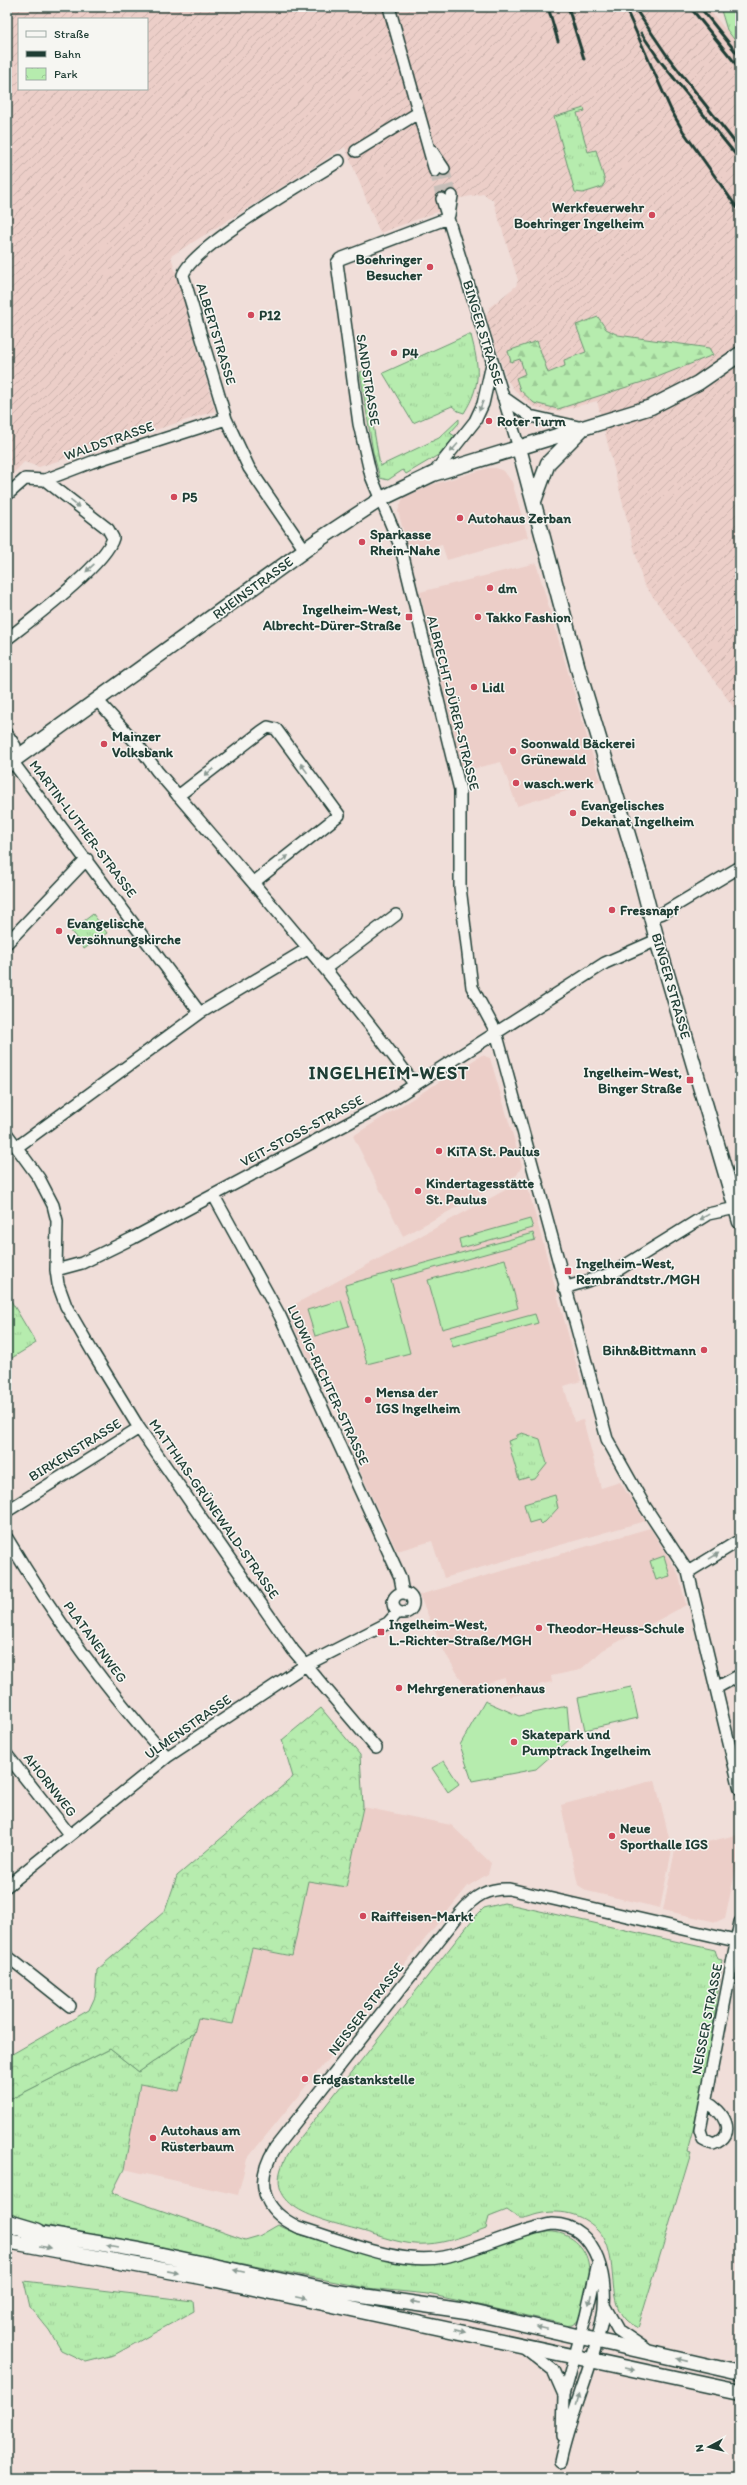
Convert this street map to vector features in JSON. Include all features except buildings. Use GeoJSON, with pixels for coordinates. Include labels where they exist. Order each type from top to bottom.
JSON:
{"type":"FeatureCollection","features":[{"type":"Feature","properties":{"kind":"highway"},"geometry":{"type":"LineString","coordinates":[[7,2223],[37,2232]]}},
{"type":"Feature","properties":{"kind":"main road"},"geometry":{"type":"LineString","coordinates":[[519,448],[638,412],[670,399],[722,368],[740,354]]}},
{"type":"Feature","properties":{"kind":"main road"},"geometry":{"type":"LineString","coordinates":[[534,501],[548,463],[584,428]]}},
{"type":"Feature","properties":{"kind":"main road","name":"RHEINSTRASSE"},"geometry":{"type":"LineString","coordinates":[[10,763],[305,550],[381,499],[433,474],[519,448]]}},
{"type":"Feature","properties":{"kind":"main road","name":"BINGER STRASSE"},"geometry":{"type":"LineString","coordinates":[[519,448],[534,501],[554,583],[740,1222]]}},
{"type":"Feature","properties":{"kind":"main road"},"geometry":{"type":"LineString","coordinates":[[7,2229],[37,2232],[139,2250],[335,2292],[459,2310],[740,2373]]}},
{"type":"Feature","properties":{"kind":"main road"},"geometry":{"type":"LineString","coordinates":[[7,2241],[207,2278],[740,2392]]}},
{"type":"Feature","properties":{"kind":"street"},"geometry":{"type":"LineString","coordinates":[[389,7],[427,144],[440,170]]}},
{"type":"Feature","properties":{"kind":"street"},"geometry":{"type":"LineString","coordinates":[[356,151],[418,113]]}},
{"type":"Feature","properties":{"kind":"street","name":"ALBERTSTRASSE"},"geometry":{"type":"LineString","coordinates":[[305,550],[249,468],[226,419],[184,281],[185,269],[210,243],[339,161]]}},
{"type":"Feature","properties":{"kind":"street","name":"BINGER STRASSE"},"geometry":{"type":"LineString","coordinates":[[447,198],[448,218],[519,448]]}},
{"type":"Feature","properties":{"kind":"street","name":"SANDSTRASSE"},"geometry":{"type":"LineString","coordinates":[[381,499],[371,476],[359,424],[337,263],[362,250],[448,218]]}},
{"type":"Feature","properties":{"kind":"street"},"geometry":{"type":"LineString","coordinates":[[433,474],[475,421],[483,404],[492,364]]}},
{"type":"Feature","properties":{"kind":"street"},"geometry":{"type":"LineString","coordinates":[[503,397],[530,416],[584,428]]}},
{"type":"Feature","properties":{"kind":"street","name":"WALDSTRASSE"},"geometry":{"type":"LineString","coordinates":[[7,495],[25,479],[45,480],[92,462],[226,419]]}},
{"type":"Feature","properties":{"kind":"street"},"geometry":{"type":"LineString","coordinates":[[7,639],[66,591],[103,556],[108,551],[113,538],[108,528],[45,480]]}},
{"type":"Feature","properties":{"kind":"street","name":"ALBRECHT-DÜRER-STRASSE"},"geometry":{"type":"LineString","coordinates":[[381,499],[401,548],[460,790],[460,887],[468,962],[475,994],[496,1032],[564,1288],[607,1439],[644,1505],[688,1572],[740,1789]]}},
{"type":"Feature","properties":{"kind":"street"},"geometry":{"type":"LineString","coordinates":[[97,700],[138,745],[178,796],[326,968],[381,1037],[414,1085]]}},
{"type":"Feature","properties":{"kind":"street"},"geometry":{"type":"LineString","coordinates":[[178,796],[262,731],[268,727],[276,729],[339,815],[253,883]]}},
{"type":"Feature","properties":{"kind":"street"},"geometry":{"type":"LineString","coordinates":[[7,734],[16,746]]}},
{"type":"Feature","properties":{"kind":"street","name":"MARTIN-LUTHER-STRASSE"},"geometry":{"type":"LineString","coordinates":[[10,763],[87,859],[200,1013]]}},
{"type":"Feature","properties":{"kind":"street"},"geometry":{"type":"LineString","coordinates":[[7,943],[87,859]]}},
{"type":"Feature","properties":{"kind":"street"},"geometry":{"type":"LineString","coordinates":[[651,917],[663,913],[740,867]]}},
{"type":"Feature","properties":{"kind":"street"},"geometry":{"type":"LineString","coordinates":[[326,968],[396,915]]}},
{"type":"Feature","properties":{"kind":"street","name":"VEIT-STOSS-STRASSE"},"geometry":{"type":"LineString","coordinates":[[56,1270],[82,1263],[214,1196],[388,1102],[605,963],[657,940]]}},
{"type":"Feature","properties":{"kind":"street"},"geometry":{"type":"LineString","coordinates":[[17,1147],[200,1013],[309,948]]}},
{"type":"Feature","properties":{"kind":"street","name":"MATTHIAS-GRÜNEWALD-STRASSE"},"geometry":{"type":"LineString","coordinates":[[7,1134],[39,1178],[53,1205],[57,1229],[56,1270],[58,1284],[66,1306],[139,1428],[304,1666],[376,1748]]}},
{"type":"Feature","properties":{"kind":"street","name":"LUDWIG-RICHTER-STRASSE"},"geometry":{"type":"LineString","coordinates":[[214,1196],[280,1316],[400,1577],[403,1593]]}},
{"type":"Feature","properties":{"kind":"street"},"geometry":{"type":"LineString","coordinates":[[564,1288],[613,1273],[708,1214],[736,1208]]}},
{"type":"Feature","properties":{"kind":"street","name":"BIRKENSTRASSE"},"geometry":{"type":"LineString","coordinates":[[7,1511],[139,1428]]}},
{"type":"Feature","properties":{"kind":"street","name":"PLATANENWEG"},"geometry":{"type":"LineString","coordinates":[[7,1538],[65,1628],[100,1676],[167,1757]]}},
{"type":"Feature","properties":{"kind":"street"},"geometry":{"type":"LineString","coordinates":[[688,1572],[740,1540]]}},
{"type":"Feature","properties":{"kind":"street"},"geometry":{"type":"LineString","coordinates":[[403,1593],[412,1597],[413,1607],[408,1613],[398,1612],[394,1609],[393,1601],[398,1594],[403,1593]]}},
{"type":"Feature","properties":{"kind":"street","name":"ULMENSTRASSE"},"geometry":{"type":"LineString","coordinates":[[7,1886],[69,1834],[167,1757],[304,1666],[388,1623],[398,1612]]}},
{"type":"Feature","properties":{"kind":"street"},"geometry":{"type":"LineString","coordinates":[[716,1688],[740,1675]]}},
{"type":"Feature","properties":{"kind":"street","name":"AHORNWEG"},"geometry":{"type":"LineString","coordinates":[[7,1755],[69,1834]]}},
{"type":"Feature","properties":{"kind":"street","name":"NEISSER STRASSE"},"geometry":{"type":"LineString","coordinates":[[604,2304],[598,2262],[593,2246],[583,2235],[571,2227],[558,2224],[544,2226],[443,2257],[418,2259],[393,2256],[298,2227],[285,2221],[271,2208],[265,2193],[263,2182],[265,2166],[275,2148],[461,1912],[475,1897],[485,1892],[510,1889],[738,1942],[706,2102]]}},
{"type":"Feature","properties":{"kind":"street"},"geometry":{"type":"LineString","coordinates":[[738,1942],[740,1922]]}},
{"type":"Feature","properties":{"kind":"street"},"geometry":{"type":"LineString","coordinates":[[7,1956],[70,2006]]}},
{"type":"Feature","properties":{"kind":"street"},"geometry":{"type":"LineString","coordinates":[[560,2462],[562,2450],[564,2395],[581,2337],[598,2262]]}},
{"type":"Feature","properties":{"kind":"street"},"geometry":{"type":"LineString","coordinates":[[562,2450],[597,2340],[604,2304]]}},
{"type":"Feature","properties":{"kind":"street"},"geometry":{"type":"LineString","coordinates":[[604,2304],[609,2317],[618,2330],[651,2353]]}},
{"type":"Feature","properties":{"kind":"street"},"geometry":{"type":"LineString","coordinates":[[519,2345],[537,2356],[553,2370],[564,2395]]}},
{"type":"Feature","properties":{"kind":"shaded area"},"geometry":{"type":"Polygon","coordinates":[[[7,7],[686,7],[740,78],[740,716],[643,583],[597,401],[558,411],[548,411],[532,406],[516,392],[507,380],[486,317],[490,307],[516,286],[518,280],[493,200],[483,194],[437,202],[440,211],[380,233],[345,147],[171,256],[215,411],[39,467],[24,462],[7,480],[7,7]]]}},
{"type":"Feature","properties":{"kind":"shaded area"},"geometry":{"type":"Polygon","coordinates":[[[686,7],[707,7],[740,47],[740,78],[686,7]]]}},
{"type":"Feature","properties":{"kind":"shaded area"},"geometry":{"type":"Polygon","coordinates":[[[488,468],[496,468],[504,471],[512,482],[528,537],[447,560],[442,545],[409,553],[398,511],[403,498],[431,485],[488,468]]]}},
{"type":"Feature","properties":{"kind":"shaded area"},"geometry":{"type":"Polygon","coordinates":[[[536,563],[600,781],[517,806],[501,762],[463,771],[420,592],[536,563]]]}},
{"type":"Feature","properties":{"kind":"shaded area","name":"KiTA St. Paulus"},"geometry":{"type":"Polygon","coordinates":[[[482,1055],[490,1058],[522,1166],[517,1175],[403,1236],[353,1136],[482,1055]]]}},
{"type":"Feature","properties":{"kind":"shaded area"},"geometry":{"type":"Polygon","coordinates":[[[520,1182],[527,1185],[581,1381],[564,1386],[574,1422],[583,1420],[601,1488],[620,1482],[645,1521],[444,1578],[432,1541],[397,1551],[342,1432],[349,1428],[326,1375],[317,1377],[286,1309],[520,1182]]]}},
{"type":"Feature","properties":{"kind":"shaded area","name":"Theodor-Heuss-Schule"},"geometry":{"type":"Polygon","coordinates":[[[650,1528],[678,1573],[686,1605],[603,1650],[580,1670],[551,1676],[552,1682],[538,1685],[538,1690],[509,1697],[505,1678],[467,1689],[445,1653],[419,1595],[650,1528]]]}},
{"type":"Feature","properties":{"kind":"shaded area"},"geometry":{"type":"Polygon","coordinates":[[[655,1780],[672,1850],[660,1908],[587,1891],[578,1885],[561,1805],[655,1780]]]}},
{"type":"Feature","properties":{"kind":"shaded area"},"geometry":{"type":"Polygon","coordinates":[[[363,1807],[451,1825],[491,1863],[488,1874],[468,1886],[247,2159],[238,2195],[124,2169],[141,2084],[179,2091],[198,2018],[233,2024],[252,1948],[292,1956],[308,1881],[346,1887],[363,1807]]]}},
{"type":"Feature","properties":{"kind":"shaded area"},"geometry":{"type":"Polygon","coordinates":[[[740,1834],[740,1850],[725,1918],[716,1922],[663,1910],[675,1850],[740,1834]]]}},
{"type":"Feature","properties":{"kind":"green space"},"geometry":{"type":"Polygon","coordinates":[[[720,7],[740,7],[740,47],[727,30],[720,7]]]}},
{"type":"Feature","properties":{"kind":"green space"},"geometry":{"type":"Polygon","coordinates":[[[584,108],[585,111],[577,113],[588,152],[596,150],[605,182],[602,187],[583,193],[575,192],[554,117],[584,108]]]}},
{"type":"Feature","properties":{"kind":"green space"},"geometry":{"type":"Polygon","coordinates":[[[598,317],[606,329],[618,335],[709,348],[713,355],[655,378],[558,409],[534,403],[520,390],[516,378],[525,374],[520,359],[511,362],[508,351],[537,341],[548,373],[565,366],[564,360],[586,352],[576,325],[598,317]]]}},
{"type":"Feature","properties":{"kind":"green space"},"geometry":{"type":"Polygon","coordinates":[[[467,335],[471,335],[476,357],[477,375],[474,393],[464,413],[458,411],[452,406],[413,423],[383,373],[467,335]]]}},
{"type":"Feature","properties":{"kind":"green space"},"geometry":{"type":"Polygon","coordinates":[[[364,371],[380,466],[439,438],[459,419],[459,423],[450,433],[455,436],[440,454],[406,474],[403,470],[388,480],[380,478],[373,452],[360,372],[364,371]]]}},
{"type":"Feature","properties":{"kind":"green space"},"geometry":{"type":"Polygon","coordinates":[[[93,914],[107,933],[84,949],[71,931],[93,914]]]}},
{"type":"Feature","properties":{"kind":"green space"},"geometry":{"type":"Polygon","coordinates":[[[530,1219],[533,1228],[461,1248],[459,1239],[530,1219]]]}},
{"type":"Feature","properties":{"kind":"green space"},"geometry":{"type":"Polygon","coordinates":[[[533,1233],[535,1240],[391,1280],[410,1353],[367,1364],[345,1285],[533,1233]]]}},
{"type":"Feature","properties":{"kind":"green space"},"geometry":{"type":"Polygon","coordinates":[[[505,1259],[518,1308],[442,1329],[428,1280],[505,1259]]]}},
{"type":"Feature","properties":{"kind":"green space"},"geometry":{"type":"Polygon","coordinates":[[[7,1294],[36,1343],[7,1361],[7,1294]]]}},
{"type":"Feature","properties":{"kind":"green space"},"geometry":{"type":"Polygon","coordinates":[[[341,1300],[349,1326],[315,1336],[307,1310],[341,1300]]]}},
{"type":"Feature","properties":{"kind":"green space"},"geometry":{"type":"Polygon","coordinates":[[[535,1314],[538,1323],[453,1347],[450,1337],[535,1314]]]}},
{"type":"Feature","properties":{"kind":"green space"},"geometry":{"type":"Polygon","coordinates":[[[522,1433],[540,1439],[547,1464],[535,1479],[530,1480],[529,1477],[519,1480],[508,1441],[517,1438],[517,1435],[522,1433]]]}},
{"type":"Feature","properties":{"kind":"green space"},"geometry":{"type":"Polygon","coordinates":[[[555,1495],[558,1508],[545,1522],[540,1524],[539,1520],[529,1523],[524,1504],[555,1495]]]}},
{"type":"Feature","properties":{"kind":"green space"},"geometry":{"type":"Polygon","coordinates":[[[664,1556],[670,1576],[656,1580],[650,1561],[664,1556]]]}},
{"type":"Feature","properties":{"kind":"green space"},"geometry":{"type":"Polygon","coordinates":[[[631,1687],[638,1718],[585,1730],[578,1698],[631,1687]]]}},
{"type":"Feature","properties":{"kind":"green space","name":"Skatepark und Pumptrack Ingelheim"},"geometry":{"type":"Polygon","coordinates":[[[485,1701],[519,1716],[567,1706],[570,1739],[536,1769],[472,1781],[460,1745],[485,1701]]]}},
{"type":"Feature","properties":{"kind":"green space"},"geometry":{"type":"Polygon","coordinates":[[[321,1708],[360,1755],[363,1807],[346,1887],[308,1881],[292,1956],[252,1948],[233,2024],[198,2018],[194,2033],[139,2072],[110,2049],[7,2101],[7,2057],[89,2010],[95,1997],[97,1970],[165,1911],[177,1876],[293,1777],[282,1740],[321,1708]]]}},
{"type":"Feature","properties":{"kind":"green space"},"geometry":{"type":"Polygon","coordinates":[[[444,1761],[459,1784],[448,1792],[432,1768],[444,1761]]]}},
{"type":"Feature","properties":{"kind":"green space"},"geometry":{"type":"Polygon","coordinates":[[[504,1903],[715,1950],[718,1959],[722,1960],[708,2057],[699,2105],[687,2152],[691,2153],[638,2328],[626,2320],[619,2309],[615,2296],[610,2253],[605,2240],[597,2229],[584,2219],[577,2216],[562,2212],[554,2212],[520,2218],[507,2210],[489,2217],[486,2228],[464,2236],[434,2243],[410,2244],[384,2238],[310,2215],[296,2208],[285,2198],[280,2186],[280,2171],[289,2152],[472,1920],[484,1908],[504,1903]]]}},
{"type":"Feature","properties":{"kind":"green space"},"geometry":{"type":"Polygon","coordinates":[[[194,2033],[179,2091],[140,2084],[124,2169],[112,2193],[245,2240],[259,2236],[278,2225],[297,2233],[393,2260],[420,2264],[444,2263],[459,2259],[530,2234],[545,2232],[560,2233],[578,2244],[586,2255],[588,2262],[588,2292],[584,2308],[578,2321],[572,2325],[563,2326],[560,2323],[428,2294],[367,2288],[48,2226],[7,2215],[7,2101],[110,2049],[139,2072],[194,2033]]]}},
{"type":"Feature","properties":{"kind":"green space"},"geometry":{"type":"Polygon","coordinates":[[[24,2281],[193,2301],[194,2311],[114,2355],[86,2362],[61,2350],[49,2330],[30,2307],[24,2281]]]}},
{"type":"Feature","properties":{"kind":"tunnel"},"geometry":{"type":"LineString","coordinates":[[444,169],[452,196]]}},
{"type":"Feature","properties":{"kind":"tunnel"},"geometry":{"type":"LineString","coordinates":[[435,171],[442,199]]}},
{"type":"Feature","properties":{"kind":"railway"},"geometry":{"type":"LineString","coordinates":[[548,7],[558,41]]}},
{"type":"Feature","properties":{"kind":"railway"},"geometry":{"type":"LineString","coordinates":[[568,7],[584,59]]}},
{"type":"Feature","properties":{"kind":"railway"},"geometry":{"type":"LineString","coordinates":[[625,7],[671,110],[683,131],[740,212]]}},
{"type":"Feature","properties":{"kind":"railway"},"geometry":{"type":"LineString","coordinates":[[634,7],[668,57],[740,149]]}},
{"type":"Feature","properties":{"kind":"railway"},"geometry":{"type":"LineString","coordinates":[[690,7],[740,69]]}},
{"type":"Feature","properties":{"kind":"railway"},"geometry":{"type":"LineString","coordinates":[[700,7],[740,57]]}},
{"type":"Feature","properties":{"kind":"railway"},"geometry":{"type":"LineString","coordinates":[[641,33],[661,62],[740,160]]}},
{"type":"Feature","properties":{"kind":"place","name":"Werkfeuerwehr Boehringer Ingelheim"},"geometry":{"type":"Point","coordinates":[652,215]}},
{"type":"Feature","properties":{"kind":"place","name":"Boehringer Besucher"},"geometry":{"type":"Point","coordinates":[430,267]}},
{"type":"Feature","properties":{"kind":"place","name":"P12"},"geometry":{"type":"Point","coordinates":[251,315]}},
{"type":"Feature","properties":{"kind":"place","name":"P4"},"geometry":{"type":"Point","coordinates":[394,353]}},
{"type":"Feature","properties":{"kind":"place","name":"Roter Turm"},"geometry":{"type":"Point","coordinates":[489,421]}},
{"type":"Feature","properties":{"kind":"place","name":"P5"},"geometry":{"type":"Point","coordinates":[174,497]}},
{"type":"Feature","properties":{"kind":"place","name":"Autohaus Zerban"},"geometry":{"type":"Point","coordinates":[460,518]}},
{"type":"Feature","properties":{"kind":"place","name":"Sparkasse Rhein-Nahe"},"geometry":{"type":"Point","coordinates":[362,542]}},
{"type":"Feature","properties":{"kind":"place","name":"dm"},"geometry":{"type":"Point","coordinates":[490,588]}},
{"type":"Feature","properties":{"kind":"place","name":"Ingelheim-West, Albrecht-Dürer-Straße"},"geometry":{"type":"Point","coordinates":[409,617]}},
{"type":"Feature","properties":{"kind":"place","name":"Takko Fashion"},"geometry":{"type":"Point","coordinates":[478,617]}},
{"type":"Feature","properties":{"kind":"place","name":"Lidl"},"geometry":{"type":"Point","coordinates":[474,687]}},
{"type":"Feature","properties":{"kind":"place","name":"Mainzer Volksbank"},"geometry":{"type":"Point","coordinates":[104,744]}},
{"type":"Feature","properties":{"kind":"place","name":"Soonwald Bäckerei Grünewald"},"geometry":{"type":"Point","coordinates":[513,751]}},
{"type":"Feature","properties":{"kind":"place","name":"wasch.werk"},"geometry":{"type":"Point","coordinates":[516,783]}},
{"type":"Feature","properties":{"kind":"place","name":"Evangelisches Dekanat Ingelheim"},"geometry":{"type":"Point","coordinates":[573,813]}},
{"type":"Feature","properties":{"kind":"place","name":"Fressnapf"},"geometry":{"type":"Point","coordinates":[612,910]}},
{"type":"Feature","properties":{"kind":"place","name":"Evangelische Versöhnungskirche"},"geometry":{"type":"Point","coordinates":[59,931]}},
{"type":"Feature","properties":{"kind":"place","name":"Ingelheim-West, Binger Straße"},"geometry":{"type":"Point","coordinates":[690,1080]}},
{"type":"Feature","properties":{"kind":"place","name":"KiTA St. Paulus"},"geometry":{"type":"Point","coordinates":[439,1151]}},
{"type":"Feature","properties":{"kind":"place","name":"Kindertagesstätte St. Paulus"},"geometry":{"type":"Point","coordinates":[418,1191]}},
{"type":"Feature","properties":{"kind":"place","name":"Ingelheim-West, Rembrandtstr./MGH"},"geometry":{"type":"Point","coordinates":[568,1271]}},
{"type":"Feature","properties":{"kind":"place","name":"Bihn&Bittmann"},"geometry":{"type":"Point","coordinates":[704,1350]}},
{"type":"Feature","properties":{"kind":"place","name":"Mensa der IGS Ingelheim"},"geometry":{"type":"Point","coordinates":[368,1400]}},
{"type":"Feature","properties":{"kind":"place","name":"Theodor-Heuss-Schule"},"geometry":{"type":"Point","coordinates":[539,1628]}},
{"type":"Feature","properties":{"kind":"place","name":"Ingelheim-West, L.-Richter-Straße/MGH"},"geometry":{"type":"Point","coordinates":[381,1632]}},
{"type":"Feature","properties":{"kind":"place","name":"Mehrgenerationenhaus"},"geometry":{"type":"Point","coordinates":[399,1688]}},
{"type":"Feature","properties":{"kind":"place","name":"Skatepark und Pumptrack Ingelheim"},"geometry":{"type":"Point","coordinates":[514,1742]}},
{"type":"Feature","properties":{"kind":"place","name":"Neue Sporthalle IGS"},"geometry":{"type":"Point","coordinates":[612,1836]}},
{"type":"Feature","properties":{"kind":"place","name":"Raiffeisen-Markt"},"geometry":{"type":"Point","coordinates":[363,1916]}},
{"type":"Feature","properties":{"kind":"place","name":"Erdgastankstelle"},"geometry":{"type":"Point","coordinates":[305,2079]}},
{"type":"Feature","properties":{"kind":"place","name":"Autohaus am Rüsterbaum"},"geometry":{"type":"Point","coordinates":[153,2138]}},
{"type":"Feature","properties":{"kind":"district","name":"INGELHEIM-WEST"},"geometry":{"type":"Point","coordinates":[389,1073]}}]}
